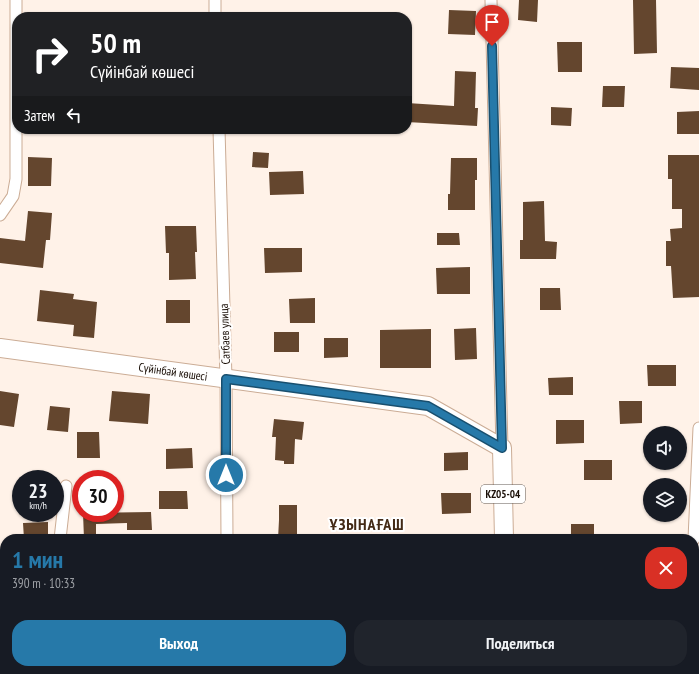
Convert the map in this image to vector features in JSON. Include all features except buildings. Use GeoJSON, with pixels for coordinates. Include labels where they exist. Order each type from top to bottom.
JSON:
{"type":"FeatureCollection","features":[{"type":"Feature","properties":{"kind":"main road","name":"Сүйінбай көшесі"},"geometry":{"type":"LineString","coordinates":[[0,348],[428,406],[502,448]]}},
{"type":"Feature","properties":{"kind":"main road","name":"KZ05-04"},"geometry":{"type":"LineString","coordinates":[[502,448],[504,534]]}},
{"type":"Feature","properties":{"kind":"street"},"geometry":{"type":"LineString","coordinates":[[16,0],[16,12]]}},
{"type":"Feature","properties":{"kind":"street"},"geometry":{"type":"LineString","coordinates":[[215,0],[215,12]]}},
{"type":"Feature","properties":{"kind":"street"},"geometry":{"type":"LineString","coordinates":[[491,0],[502,448]]}},
{"type":"Feature","properties":{"kind":"street"},"geometry":{"type":"LineString","coordinates":[[0,214],[12,196],[16,179],[16,134]]}},
{"type":"Feature","properties":{"kind":"street","name":"Сатбаев улица"},"geometry":{"type":"LineString","coordinates":[[218,134],[226,379],[227,534]]}},
{"type":"Feature","properties":{"kind":"street"},"geometry":{"type":"LineString","coordinates":[[694,534],[699,428]]}},
{"type":"Feature","properties":{"kind":"street"},"geometry":{"type":"LineString","coordinates":[[61,534],[66,486]]}},
{"type":"Feature","properties":{"kind":"district","name":"ҰЗЫНАҒАШ"},"geometry":{"type":"Point","coordinates":[367,524]}},
{"type":"Feature","properties":{"kind":"route"},"geometry":{"type":"LineString","coordinates":[[226,475],[226,379],[428,406],[502,448],[492,46]]}}]}
